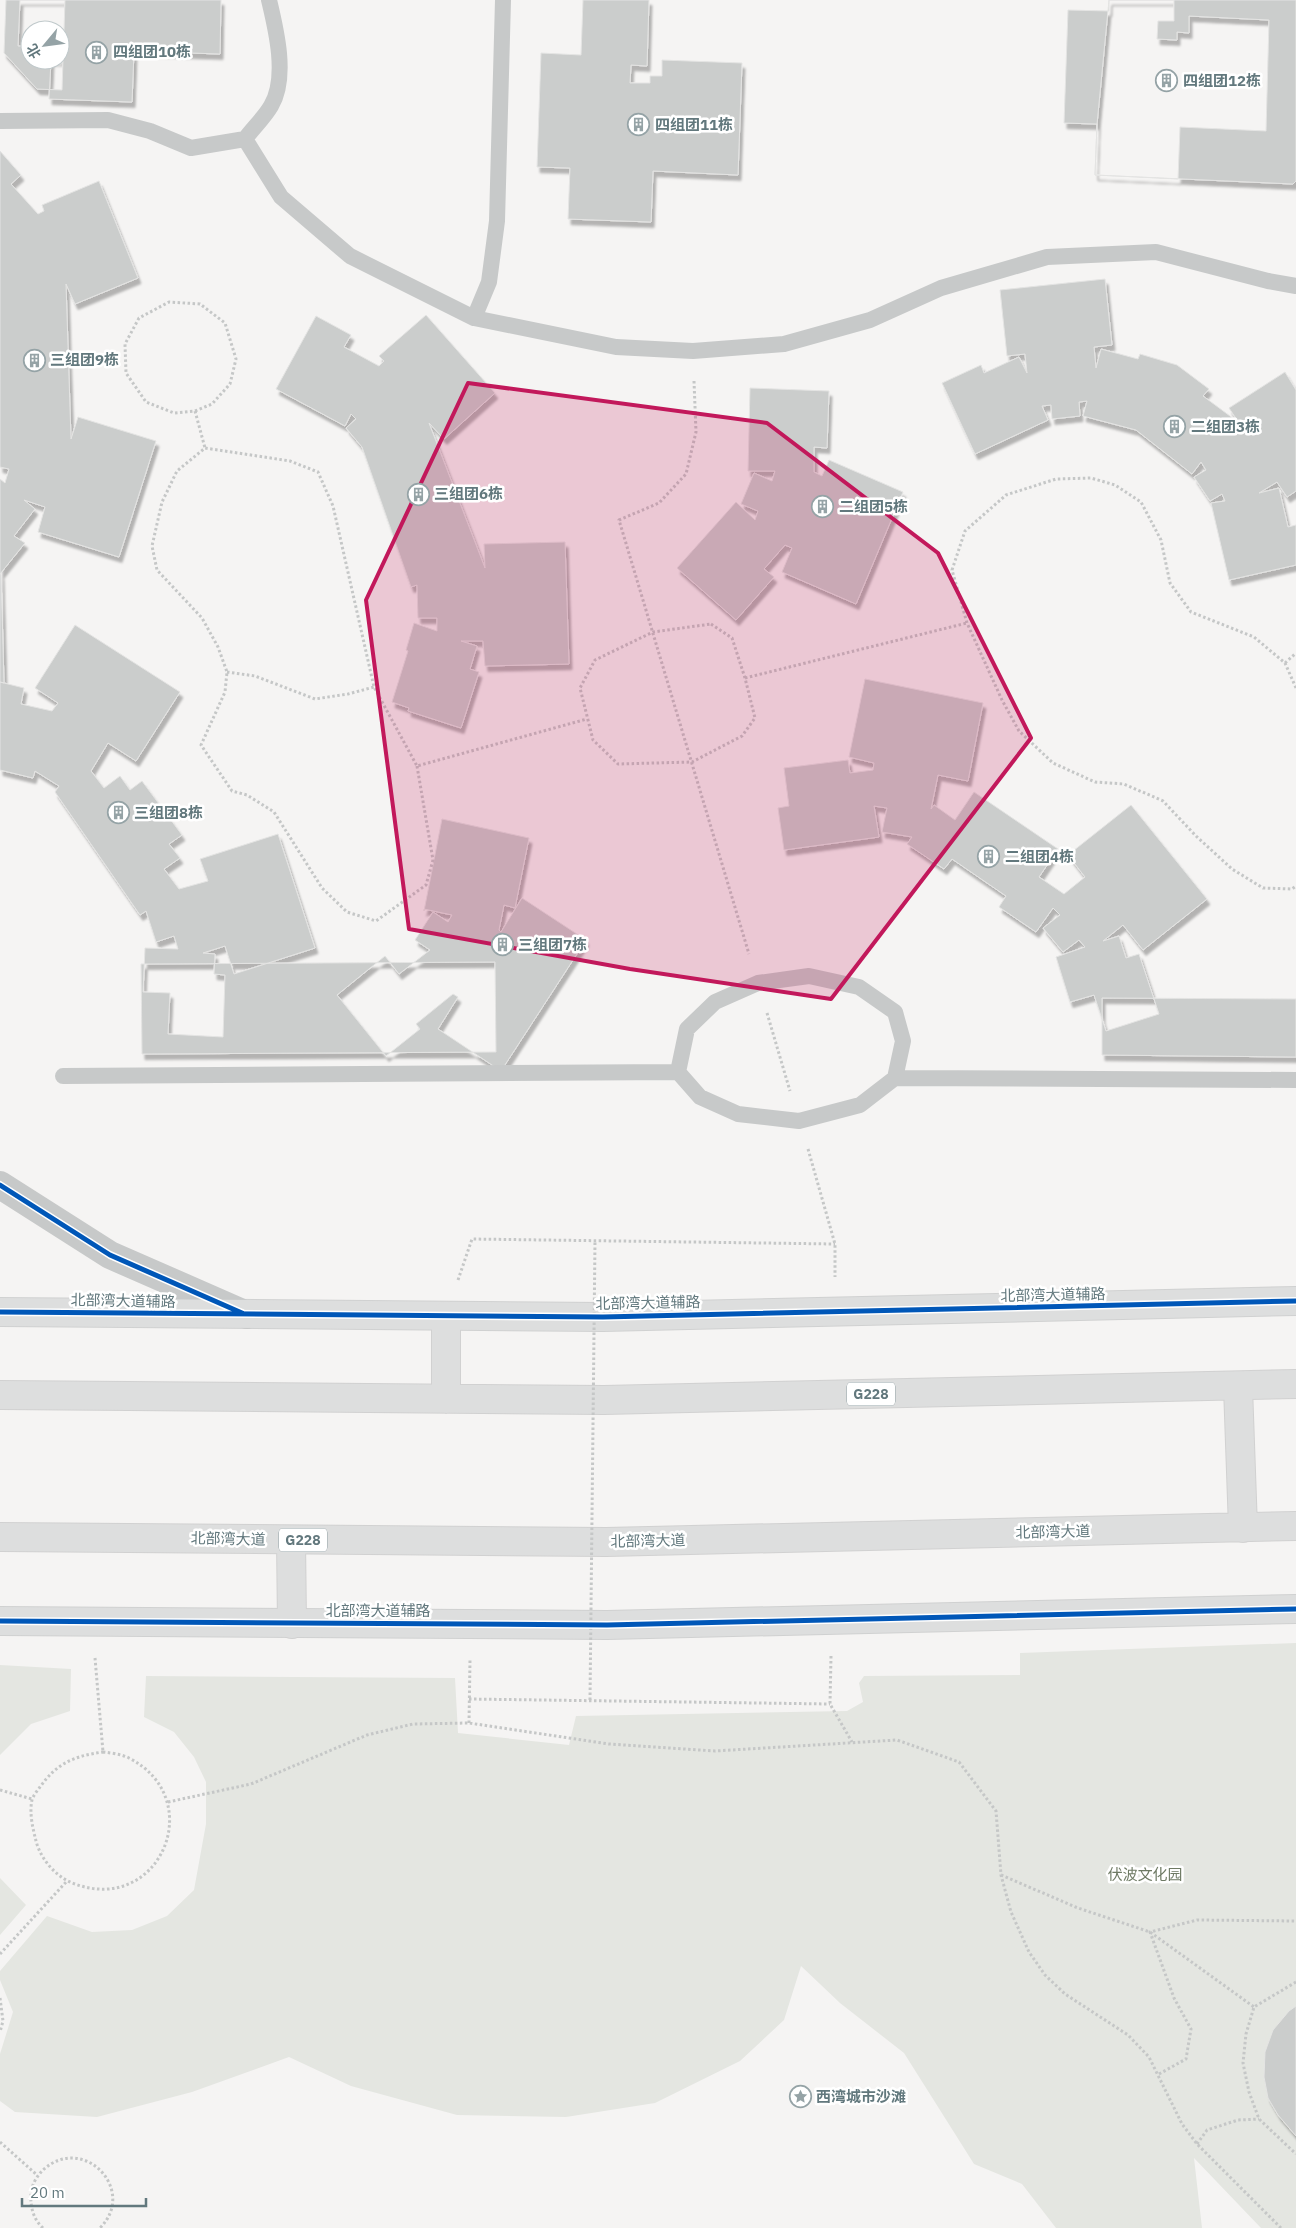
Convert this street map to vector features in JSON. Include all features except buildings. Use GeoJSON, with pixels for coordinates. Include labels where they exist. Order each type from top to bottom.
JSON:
{"type":"FeatureCollection","features":[{"type":"Feature","properties":{"kind":"main road","name":"北部湾大道辅路"},"geometry":{"type":"LineString","coordinates":[[0,1312],[603,1317],[1296,1301]]}},
{"type":"Feature","properties":{"kind":"main road"},"geometry":{"type":"LineString","coordinates":[[446,1316],[446,1399]]}},
{"type":"Feature","properties":{"kind":"main road","name":"G228"},"geometry":{"type":"LineString","coordinates":[[0,1395],[614,1400],[1238,1387],[1296,1384]]}},
{"type":"Feature","properties":{"kind":"main road"},"geometry":{"type":"LineString","coordinates":[[1238,1387],[1243,1528]]}},
{"type":"Feature","properties":{"kind":"main road","name":"北部湾大道"},"geometry":{"type":"LineString","coordinates":[[0,1537],[606,1542],[1296,1526]]}},
{"type":"Feature","properties":{"kind":"main road"},"geometry":{"type":"LineString","coordinates":[[291,1540],[292,1624]]}},
{"type":"Feature","properties":{"kind":"main road","name":"北部湾大道辅路"},"geometry":{"type":"LineString","coordinates":[[0,1621],[607,1625],[1296,1609]]}},
{"type":"Feature","properties":{"kind":"street"},"geometry":{"type":"LineString","coordinates":[[0,1186],[110,1254],[247,1315]]}},
{"type":"Feature","properties":{"kind":"lane"},"geometry":{"type":"LineString","coordinates":[[0,121],[108,120],[150,131],[191,148],[245,139],[272,104],[281,73],[277,33],[269,0]]}},
{"type":"Feature","properties":{"kind":"lane"},"geometry":{"type":"LineString","coordinates":[[474,318],[489,282],[497,221],[503,0]]}},
{"type":"Feature","properties":{"kind":"lane"},"geometry":{"type":"LineString","coordinates":[[245,139],[281,197],[350,256],[474,318],[616,347],[693,351],[784,344],[870,320],[942,288],[1047,257],[1156,252],[1268,281],[1296,286]]}},
{"type":"Feature","properties":{"kind":"lane"},"geometry":{"type":"LineString","coordinates":[[678,1072],[688,1029],[715,1002],[758,983],[809,976],[859,987],[895,1012],[903,1041],[895,1078]]}},
{"type":"Feature","properties":{"kind":"lane"},"geometry":{"type":"LineString","coordinates":[[62,1076],[678,1072],[700,1097],[738,1114],[799,1121],[860,1105],[895,1078],[1296,1080]]}},
{"type":"Feature","properties":{"kind":"path"},"geometry":{"type":"LineString","coordinates":[[170,302],[200,304],[225,323],[236,359],[230,384],[212,404],[195,411],[174,413],[146,402],[126,373],[125,344],[139,318],[170,302]]}},
{"type":"Feature","properties":{"kind":"path"},"geometry":{"type":"LineString","coordinates":[[693,351],[696,432],[686,474],[659,503],[619,520],[836,1244],[835,1312]]}},
{"type":"Feature","properties":{"kind":"path"},"geometry":{"type":"LineString","coordinates":[[195,411],[205,448]]}},
{"type":"Feature","properties":{"kind":"path"},"geometry":{"type":"LineString","coordinates":[[205,448],[290,461],[318,472],[333,506],[374,687],[418,766],[433,860],[426,885],[376,921],[347,912],[322,888],[274,812],[247,796],[232,791],[201,745],[225,692],[227,672],[218,647],[202,618],[157,570],[152,546],[162,502],[177,471],[205,448]]}},
{"type":"Feature","properties":{"kind":"path"},"geometry":{"type":"LineString","coordinates":[[1296,688],[1285,663],[1254,637],[1191,612],[1170,583],[1161,540],[1141,502],[1115,485],[1091,478],[1056,479],[1006,494],[965,531],[952,570],[967,623],[1002,700],[1019,731],[1053,763],[1095,782],[1124,784],[1163,801],[1196,836],[1232,869],[1263,888],[1292,889],[1296,886]]}},
{"type":"Feature","properties":{"kind":"path"},"geometry":{"type":"LineString","coordinates":[[745,678],[967,623]]}},
{"type":"Feature","properties":{"kind":"path"},"geometry":{"type":"LineString","coordinates":[[711,624],[732,638],[745,678],[755,718],[742,736],[692,762],[618,764],[593,740],[580,688],[595,660],[653,632],[711,624]]}},
{"type":"Feature","properties":{"kind":"path"},"geometry":{"type":"LineString","coordinates":[[1285,663],[1296,653]]}},
{"type":"Feature","properties":{"kind":"path"},"geometry":{"type":"LineString","coordinates":[[227,672],[255,676],[315,699],[348,694],[374,687]]}},
{"type":"Feature","properties":{"kind":"path"},"geometry":{"type":"LineString","coordinates":[[418,766],[587,719]]}},
{"type":"Feature","properties":{"kind":"path"},"geometry":{"type":"LineString","coordinates":[[472,1239],[836,1244]]}},
{"type":"Feature","properties":{"kind":"path"},"geometry":{"type":"LineString","coordinates":[[590,1700],[595,1240]]}},
{"type":"Feature","properties":{"kind":"path"},"geometry":{"type":"LineString","coordinates":[[832,1620],[830,1704],[852,1742]]}},
{"type":"Feature","properties":{"kind":"path"},"geometry":{"type":"LineString","coordinates":[[92,1622],[103,1752]]}},
{"type":"Feature","properties":{"kind":"path"},"geometry":{"type":"LineString","coordinates":[[470,1624],[470,1723]]}},
{"type":"Feature","properties":{"kind":"path"},"geometry":{"type":"LineString","coordinates":[[469,1699],[830,1704]]}},
{"type":"Feature","properties":{"kind":"path"},"geometry":{"type":"LineString","coordinates":[[168,1802],[251,1784],[367,1735],[413,1724],[470,1723],[608,1744],[715,1751],[897,1740],[959,1762],[996,1811],[1001,1875],[1011,1912],[1029,1952],[1045,1975],[1065,1994],[1128,2034],[1149,2056],[1182,2124],[1197,2144],[1280,2228]]}},
{"type":"Feature","properties":{"kind":"path"},"geometry":{"type":"LineString","coordinates":[[103,1752],[127,1757],[147,1769],[162,1788],[168,1802],[170,1833],[163,1854],[149,1871],[131,1884],[110,1890],[88,1889],[67,1882],[50,1868],[38,1850],[32,1828],[32,1799],[59,1766],[80,1755],[103,1752]]}},
{"type":"Feature","properties":{"kind":"path"},"geometry":{"type":"LineString","coordinates":[[0,1790],[32,1799]]}},
{"type":"Feature","properties":{"kind":"path"},"geometry":{"type":"LineString","coordinates":[[1001,1875],[1078,1908],[1150,1932],[1254,2007]]}},
{"type":"Feature","properties":{"kind":"path"},"geometry":{"type":"LineString","coordinates":[[0,1954],[67,1882]]}},
{"type":"Feature","properties":{"kind":"path"},"geometry":{"type":"LineString","coordinates":[[1150,1932],[1197,1920],[1296,1921]]}},
{"type":"Feature","properties":{"kind":"path"},"geometry":{"type":"LineString","coordinates":[[1150,1932],[1174,1998],[1191,2029],[1186,2059],[1159,2074]]}},
{"type":"Feature","properties":{"kind":"path"},"geometry":{"type":"LineString","coordinates":[[1296,1982],[1254,2007],[1246,2034],[1243,2063],[1249,2092],[1259,2119],[1296,2154]]}},
{"type":"Feature","properties":{"kind":"path"},"geometry":{"type":"LineString","coordinates":[[0,1998],[3,2021],[0,2032]]}},
{"type":"Feature","properties":{"kind":"path"},"geometry":{"type":"LineString","coordinates":[[1197,2144],[1207,2130],[1238,2120],[1259,2119]]}},
{"type":"Feature","properties":{"kind":"path"},"geometry":{"type":"LineString","coordinates":[[0,2142],[37,2176]]}},
{"type":"Feature","properties":{"kind":"path"},"geometry":{"type":"LineString","coordinates":[[43,2228],[37,2222],[31,2207],[31,2190],[37,2176],[49,2165],[64,2159],[80,2158],[95,2165],[106,2176],[112,2192],[112,2208],[106,2222],[100,2228]]}},
{"type":"Feature","properties":{"kind":"highlighted area"},"geometry":{"type":"Polygon","coordinates":[[[468,383],[767,423],[938,553],[1031,738],[831,999],[630,969],[409,929],[366,600],[468,383]]]}},
{"type":"Feature","properties":{"kind":"green space","name":"伏波文化园"},"geometry":{"type":"Polygon","coordinates":[[[1296,1643],[1296,2228],[1261,2228],[1194,2158],[1202,2228],[1056,2228],[1022,2184],[974,2164],[904,2053],[840,2003],[801,1966],[784,2020],[740,2061],[655,2103],[566,2117],[457,2115],[351,2086],[289,2057],[192,2092],[97,2117],[15,2112],[0,2101],[0,2054],[13,2012],[0,1980],[0,1971],[47,1916],[92,1932],[132,1930],[167,1916],[194,1890],[206,1824],[206,1782],[194,1757],[174,1732],[144,1717],[146,1676],[455,1678],[458,1733],[569,1745],[576,1716],[847,1711],[863,1702],[859,1683],[864,1676],[1020,1675],[1020,1653],[1296,1643]]]}},
{"type":"Feature","properties":{"kind":"green space"},"geometry":{"type":"Polygon","coordinates":[[[0,1665],[71,1669],[70,1711],[31,1724],[0,1755],[0,1665]]]}},
{"type":"Feature","properties":{"kind":"green space"},"geometry":{"type":"Polygon","coordinates":[[[0,1878],[26,1905],[0,1935],[0,1878]]]}},
{"type":"Feature","properties":{"kind":"cycle path"},"geometry":{"type":"LineString","coordinates":[[0,1185],[110,1255],[242,1313]]}},
{"type":"Feature","properties":{"kind":"cycle path"},"geometry":{"type":"LineString","coordinates":[[0,1312],[603,1317],[1296,1301]]}},
{"type":"Feature","properties":{"kind":"cycle path"},"geometry":{"type":"LineString","coordinates":[[0,1621],[607,1625],[1296,1609]]}},
{"type":"Feature","properties":{"kind":"place","name":"四组团10栋"},"geometry":{"type":"Point","coordinates":[97,52]}},
{"type":"Feature","properties":{"kind":"place","name":"四组团12栋"},"geometry":{"type":"Point","coordinates":[1167,81]}},
{"type":"Feature","properties":{"kind":"place","name":"四组团11栋"},"geometry":{"type":"Point","coordinates":[639,125]}},
{"type":"Feature","properties":{"kind":"place","name":"三组团9栋"},"geometry":{"type":"Point","coordinates":[34,360]}},
{"type":"Feature","properties":{"kind":"place","name":"二组团3栋"},"geometry":{"type":"Point","coordinates":[1175,427]}},
{"type":"Feature","properties":{"kind":"place","name":"三组团6栋"},"geometry":{"type":"Point","coordinates":[418,494]}},
{"type":"Feature","properties":{"kind":"place","name":"二组团5栋"},"geometry":{"type":"Point","coordinates":[823,507]}},
{"type":"Feature","properties":{"kind":"place","name":"三组团8栋"},"geometry":{"type":"Point","coordinates":[118,813]}},
{"type":"Feature","properties":{"kind":"place","name":"二组团4栋"},"geometry":{"type":"Point","coordinates":[989,857]}},
{"type":"Feature","properties":{"kind":"place","name":"三组团7栋"},"geometry":{"type":"Point","coordinates":[502,945]}},
{"type":"Feature","properties":{"kind":"place","name":"西湾城市沙滩"},"geometry":{"type":"Point","coordinates":[800,2097]}}]}
